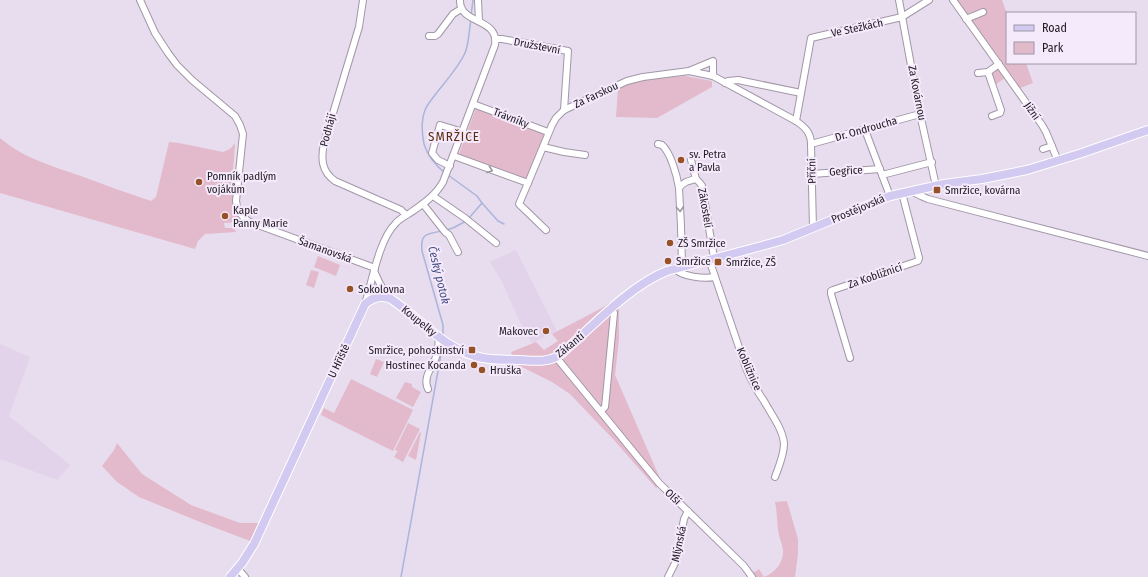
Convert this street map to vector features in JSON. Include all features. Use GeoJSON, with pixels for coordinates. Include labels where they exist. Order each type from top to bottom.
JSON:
{"type":"FeatureCollection","features":[{"type":"Feature","properties":{"kind":"main road","name":"Prostějovská"},"geometry":{"type":"LineString","coordinates":[[678,267],[768,244],[813,228],[890,196],[1047,165],[1148,130]]}},
{"type":"Feature","properties":{"kind":"main road","name":"Zákantí"},"geometry":{"type":"LineString","coordinates":[[448,344],[484,358],[546,361],[556,357],[630,293],[654,277],[678,267]]}},
{"type":"Feature","properties":{"kind":"main road"},"geometry":{"type":"LineString","coordinates":[[365,304],[371,299],[382,297],[389,298]]}},
{"type":"Feature","properties":{"kind":"main road","name":"Koupelky"},"geometry":{"type":"LineString","coordinates":[[389,298],[448,344]]}},
{"type":"Feature","properties":{"kind":"main road","name":"U Hřiště"},"geometry":{"type":"LineString","coordinates":[[230,577],[238,569],[254,544],[365,304]]}},
{"type":"Feature","properties":{"kind":"street","name":"Šamanovská"},"geometry":{"type":"LineString","coordinates":[[140,0],[153,29],[168,53],[192,80],[234,116],[240,125],[243,134],[236,199],[237,208],[242,216],[250,222],[375,270]]}},
{"type":"Feature","properties":{"kind":"street","name":"Podhájí"},"geometry":{"type":"LineString","coordinates":[[363,0],[359,28],[324,143],[322,156],[323,165],[328,175],[335,180],[401,210],[406,215]]}},
{"type":"Feature","properties":{"kind":"street"},"geometry":{"type":"LineString","coordinates":[[365,304],[379,256],[389,232],[396,222],[433,196],[446,177],[495,45],[496,39],[494,33],[490,28],[464,13],[461,9],[460,0]]}},
{"type":"Feature","properties":{"kind":"street"},"geometry":{"type":"LineString","coordinates":[[477,20],[478,0]]}},
{"type":"Feature","properties":{"kind":"street","name":"Za Kovárnou"},"geometry":{"type":"LineString","coordinates":[[899,0],[920,114],[932,162],[936,186]]}},
{"type":"Feature","properties":{"kind":"street"},"geometry":{"type":"LineString","coordinates":[[902,18],[930,0]]}},
{"type":"Feature","properties":{"kind":"street","name":"Jižní"},"geometry":{"type":"LineString","coordinates":[[953,0],[1042,125],[1058,161]]}},
{"type":"Feature","properties":{"kind":"street"},"geometry":{"type":"LineString","coordinates":[[429,36],[438,34],[453,14],[461,9]]}},
{"type":"Feature","properties":{"kind":"street"},"geometry":{"type":"LineString","coordinates":[[966,19],[983,12]]}},
{"type":"Feature","properties":{"kind":"street","name":"Ve Stežkách"},"geometry":{"type":"LineString","coordinates":[[801,93],[812,38],[902,18]]}},
{"type":"Feature","properties":{"kind":"street","name":"Družstevní"},"geometry":{"type":"LineString","coordinates":[[496,39],[568,51],[564,110]]}},
{"type":"Feature","properties":{"kind":"street"},"geometry":{"type":"LineString","coordinates":[[689,70],[713,61],[712,76]]}},
{"type":"Feature","properties":{"kind":"street"},"geometry":{"type":"LineString","coordinates":[[978,73],[988,72],[999,64]]}},
{"type":"Feature","properties":{"kind":"street","name":"Za Farskou"},"geometry":{"type":"LineString","coordinates":[[543,147],[548,132],[556,118],[564,110],[627,81],[689,70],[712,76]]}},
{"type":"Feature","properties":{"kind":"street"},"geometry":{"type":"LineString","coordinates":[[988,72],[1001,110],[1000,113],[992,116]]}},
{"type":"Feature","properties":{"kind":"street","name":"Příční"},"geometry":{"type":"LineString","coordinates":[[712,76],[796,121],[810,134],[813,228]]}},
{"type":"Feature","properties":{"kind":"street"},"geometry":{"type":"LineString","coordinates":[[725,83],[728,81],[738,80],[801,93],[796,121]]}},
{"type":"Feature","properties":{"kind":"street","name":"Trávníky"},"geometry":{"type":"LineString","coordinates":[[473,104],[548,132]]}},
{"type":"Feature","properties":{"kind":"street","name":"Dr. Ondroucha"},"geometry":{"type":"LineString","coordinates":[[811,144],[920,114]]}},
{"type":"Feature","properties":{"kind":"street"},"geometry":{"type":"LineString","coordinates":[[449,168],[438,160],[432,153],[440,125],[463,132]]}},
{"type":"Feature","properties":{"kind":"street","name":"Gegřice"},"geometry":{"type":"LineString","coordinates":[[865,130],[890,196]]}},
{"type":"Feature","properties":{"kind":"street","name":"Zákostelí"},"geometry":{"type":"LineString","coordinates":[[658,144],[662,144],[666,150],[676,174],[679,188],[681,226],[678,267]]}},
{"type":"Feature","properties":{"kind":"street"},"geometry":{"type":"LineString","coordinates":[[1043,149],[1052,146]]}},
{"type":"Feature","properties":{"kind":"street"},"geometry":{"type":"LineString","coordinates":[[546,230],[520,204],[543,147],[585,155]]}},
{"type":"Feature","properties":{"kind":"street"},"geometry":{"type":"LineString","coordinates":[[454,156],[528,184]]}},
{"type":"Feature","properties":{"kind":"street"},"geometry":{"type":"LineString","coordinates":[[691,160],[696,179]]}},
{"type":"Feature","properties":{"kind":"street","name":"Gegřice"},"geometry":{"type":"LineString","coordinates":[[812,174],[881,172],[932,162]]}},
{"type":"Feature","properties":{"kind":"street","name":"Zákostelí"},"geometry":{"type":"LineString","coordinates":[[679,188],[682,184],[696,179],[702,186],[712,259]]}},
{"type":"Feature","properties":{"kind":"street"},"geometry":{"type":"LineString","coordinates":[[911,191],[942,203],[1148,256]]}},
{"type":"Feature","properties":{"kind":"street","name":"Za Kobližnicí"},"geometry":{"type":"LineString","coordinates":[[850,358],[831,291],[918,261],[919,258],[902,193]]}},
{"type":"Feature","properties":{"kind":"street"},"geometry":{"type":"LineString","coordinates":[[433,196],[496,243]]}},
{"type":"Feature","properties":{"kind":"street"},"geometry":{"type":"LineString","coordinates":[[423,204],[449,235],[458,252]]}},
{"type":"Feature","properties":{"kind":"street","name":"Kobližnice"},"geometry":{"type":"LineString","coordinates":[[712,259],[715,277],[746,368],[751,380],[776,422],[784,442],[783,453],[775,477]]}},
{"type":"Feature","properties":{"kind":"street"},"geometry":{"type":"LineString","coordinates":[[678,267],[678,272],[681,273],[701,278],[715,277]]}},
{"type":"Feature","properties":{"kind":"street","name":"Koupelky"},"geometry":{"type":"LineString","coordinates":[[375,270],[380,284],[389,298]]}},
{"type":"Feature","properties":{"kind":"street"},"geometry":{"type":"LineString","coordinates":[[601,411],[604,407],[606,397],[614,313]]}},
{"type":"Feature","properties":{"kind":"street"},"geometry":{"type":"LineString","coordinates":[[428,389],[426,386],[427,374],[433,365],[440,338]]}},
{"type":"Feature","properties":{"kind":"street","name":"Olší"},"geometry":{"type":"LineString","coordinates":[[556,357],[659,483],[744,566],[752,577]]}},
{"type":"Feature","properties":{"kind":"street","name":"Mlýnská"},"geometry":{"type":"LineString","coordinates":[[668,577],[676,561],[684,519],[688,511]]}},
{"type":"Feature","properties":{"kind":"street"},"geometry":{"type":"LineString","coordinates":[[238,569],[245,577]]}},
{"type":"Feature","properties":{"kind":"shaded area"},"geometry":{"type":"Polygon","coordinates":[[[516,250],[557,331],[532,343],[520,322],[502,282],[490,262],[516,250]]]}},
{"type":"Feature","properties":{"kind":"shaded area"},"geometry":{"type":"Polygon","coordinates":[[[0,344],[30,357],[9,416],[70,465],[57,480],[0,459],[0,344]]]}},
{"type":"Feature","properties":{"kind":"green space"},"geometry":{"type":"Polygon","coordinates":[[[957,0],[1002,0],[1006,12],[1006,64],[1026,64],[1033,83],[1020,88],[972,21],[972,19],[984,15],[982,8],[967,14],[957,0]]]}},
{"type":"Feature","properties":{"kind":"green space"},"geometry":{"type":"Polygon","coordinates":[[[998,69],[1005,78],[995,85],[991,72],[998,69]]]}},
{"type":"Feature","properties":{"kind":"green space"},"geometry":{"type":"Polygon","coordinates":[[[685,76],[712,81],[712,87],[657,118],[616,117],[618,88],[642,80],[685,76]]]}},
{"type":"Feature","properties":{"kind":"green space"},"geometry":{"type":"Polygon","coordinates":[[[476,108],[544,134],[526,180],[459,154],[476,108]]]}},
{"type":"Feature","properties":{"kind":"green space"},"geometry":{"type":"Polygon","coordinates":[[[0,138],[18,151],[38,161],[151,201],[156,197],[169,142],[223,152],[230,149],[235,143],[233,189],[235,207],[238,215],[236,222],[224,223],[225,228],[234,228],[236,232],[205,234],[198,241],[195,249],[0,193],[0,138]]]}},
{"type":"Feature","properties":{"kind":"green space"},"geometry":{"type":"Polygon","coordinates":[[[318,256],[340,265],[336,276],[314,267],[318,256]]]}},
{"type":"Feature","properties":{"kind":"green space"},"geometry":{"type":"Polygon","coordinates":[[[311,270],[319,272],[314,288],[306,285],[311,270]]]}},
{"type":"Feature","properties":{"kind":"green space"},"geometry":{"type":"Polygon","coordinates":[[[614,300],[619,307],[619,340],[615,375],[662,483],[656,488],[613,439],[570,394],[552,382],[514,363],[511,352],[536,342],[544,350],[558,341],[552,334],[614,300]]]}},
{"type":"Feature","properties":{"kind":"green space"},"geometry":{"type":"Polygon","coordinates":[[[376,359],[384,362],[377,377],[370,374],[376,359]]]}},
{"type":"Feature","properties":{"kind":"green space"},"geometry":{"type":"Polygon","coordinates":[[[351,379],[413,410],[393,451],[321,415],[324,408],[334,413],[351,379]]]}},
{"type":"Feature","properties":{"kind":"green space"},"geometry":{"type":"Polygon","coordinates":[[[405,382],[412,384],[412,387],[421,392],[413,407],[396,398],[405,382]]]}},
{"type":"Feature","properties":{"kind":"green space"},"geometry":{"type":"Polygon","coordinates":[[[408,423],[420,429],[403,462],[394,457],[397,452],[399,452],[395,450],[408,423]]]}},
{"type":"Feature","properties":{"kind":"green space"},"geometry":{"type":"Polygon","coordinates":[[[420,432],[421,433],[416,460],[408,456],[420,432]]]}},
{"type":"Feature","properties":{"kind":"green space"},"geometry":{"type":"Polygon","coordinates":[[[117,443],[142,474],[191,505],[240,523],[259,523],[250,541],[139,497],[117,482],[102,466],[114,450],[117,443]]]}},
{"type":"Feature","properties":{"kind":"green space"},"geometry":{"type":"Polygon","coordinates":[[[787,501],[798,539],[795,577],[764,577],[775,570],[782,559],[783,550],[778,531],[775,502],[787,501]]]}},
{"type":"Feature","properties":{"kind":"green space"},"geometry":{"type":"Polygon","coordinates":[[[759,569],[764,577],[755,577],[753,573],[759,569]]]}},
{"type":"Feature","properties":{"kind":"waterway","name":"Český potok"},"geometry":{"type":"LineString","coordinates":[[471,16],[473,0]]}},
{"type":"Feature","properties":{"kind":"waterway","name":"Český potok"},"geometry":{"type":"LineString","coordinates":[[445,173],[432,160],[426,149],[422,127],[423,118],[428,104],[455,69],[465,53],[471,20]]}},
{"type":"Feature","properties":{"kind":"waterway","name":"Český potok"},"geometry":{"type":"LineString","coordinates":[[448,175],[477,196],[482,203],[469,218]]}},
{"type":"Feature","properties":{"kind":"waterway"},"geometry":{"type":"LineString","coordinates":[[482,203],[498,221],[504,224]]}},
{"type":"Feature","properties":{"kind":"waterway","name":"Český potok"},"geometry":{"type":"LineString","coordinates":[[446,230],[466,221]]}},
{"type":"Feature","properties":{"kind":"waterway","name":"Český potok"},"geometry":{"type":"LineString","coordinates":[[442,231],[426,235],[422,241],[422,251],[443,325],[443,336]]}},
{"type":"Feature","properties":{"kind":"waterway","name":"Český potok"},"geometry":{"type":"LineString","coordinates":[[401,577],[443,343]]}},
{"type":"Feature","properties":{"kind":"place","name":"sv. Petra a Pavla"},"geometry":{"type":"Point","coordinates":[681,160]}},
{"type":"Feature","properties":{"kind":"place","name":"Pomník padlým vojákům"},"geometry":{"type":"Point","coordinates":[199,182]}},
{"type":"Feature","properties":{"kind":"place","name":"Smržice, kovárna"},"geometry":{"type":"Point","coordinates":[937,190]}},
{"type":"Feature","properties":{"kind":"place","name":"Kaple Panny Marie"},"geometry":{"type":"Point","coordinates":[225,216]}},
{"type":"Feature","properties":{"kind":"place","name":"ZŠ Smržice"},"geometry":{"type":"Point","coordinates":[670,243]}},
{"type":"Feature","properties":{"kind":"place","name":"Smržice"},"geometry":{"type":"Point","coordinates":[668,261]}},
{"type":"Feature","properties":{"kind":"place","name":"Smržice, ZŠ"},"geometry":{"type":"Point","coordinates":[718,262]}},
{"type":"Feature","properties":{"kind":"place","name":"Sokolovna"},"geometry":{"type":"Point","coordinates":[350,289]}},
{"type":"Feature","properties":{"kind":"place","name":"Makovec"},"geometry":{"type":"Point","coordinates":[546,331]}},
{"type":"Feature","properties":{"kind":"place","name":"Smržice, pohostinství"},"geometry":{"type":"Point","coordinates":[472,350]}},
{"type":"Feature","properties":{"kind":"place","name":"Hostinec Kocanda"},"geometry":{"type":"Point","coordinates":[474,365]}},
{"type":"Feature","properties":{"kind":"place","name":"Hruška"},"geometry":{"type":"Point","coordinates":[482,370]}},
{"type":"Feature","properties":{"kind":"district","name":"SMRŽICE"},"geometry":{"type":"Point","coordinates":[454,136]}}]}
